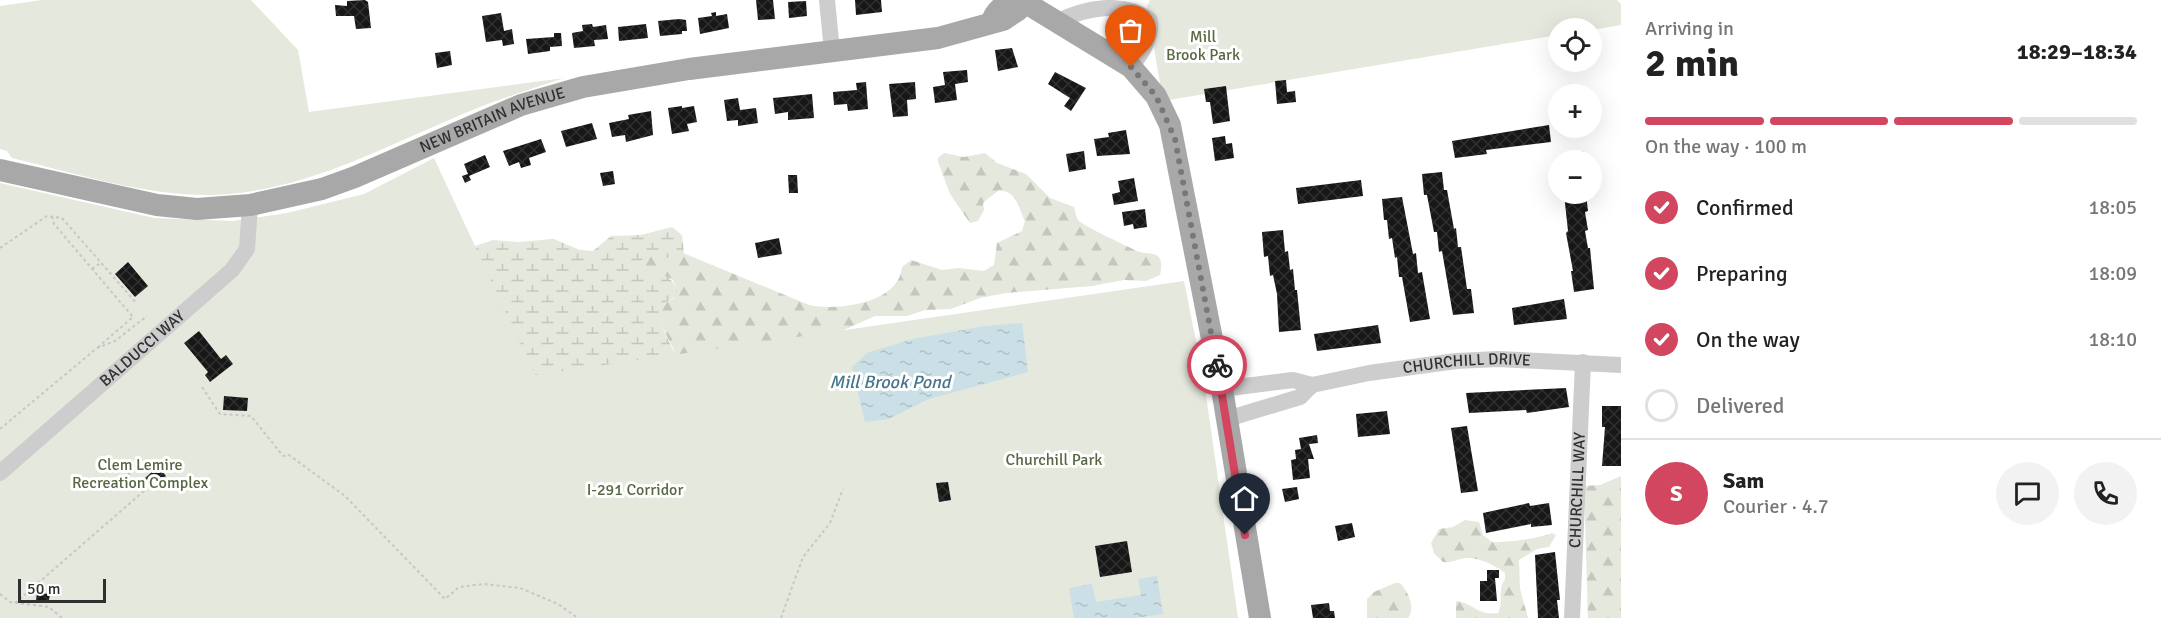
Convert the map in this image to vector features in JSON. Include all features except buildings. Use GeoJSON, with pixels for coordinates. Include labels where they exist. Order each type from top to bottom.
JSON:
{"type":"FeatureCollection","features":[{"type":"Feature","properties":{"kind":"main road","name":"NEW BRITAIN AVENUE"},"geometry":{"type":"LineString","coordinates":[[0,170],[157,205],[207,208],[250,205],[322,189],[521,105],[583,87],[689,69],[938,38],[972,31],[992,22],[997,11],[1011,1],[1021,0]]}},
{"type":"Feature","properties":{"kind":"main road"},"geometry":{"type":"LineString","coordinates":[[1021,0],[1131,67],[1156,96],[1175,139],[1222,389],[1260,618]]}},
{"type":"Feature","properties":{"kind":"street"},"geometry":{"type":"LineString","coordinates":[[827,0],[832,51]]}},
{"type":"Feature","properties":{"kind":"street"},"geometry":{"type":"LineString","coordinates":[[1056,22],[1076,12],[1101,8],[1127,6],[1140,12],[1150,20],[1151,29],[1148,42],[1131,67]]}},
{"type":"Feature","properties":{"kind":"street","name":"BALDUCCI WAY"},"geometry":{"type":"LineString","coordinates":[[0,473],[232,270],[247,249],[250,205]]}},
{"type":"Feature","properties":{"kind":"street","name":"CHURCHILL DRIVE"},"geometry":{"type":"LineString","coordinates":[[1222,389],[1293,380],[1312,385],[1370,373],[1456,361],[1498,359],[1621,365]]}},
{"type":"Feature","properties":{"kind":"street","name":"CHURCHILL WAY"},"geometry":{"type":"LineString","coordinates":[[1572,618],[1583,362]]}},
{"type":"Feature","properties":{"kind":"street","name":"CHURCHILL DRIVE"},"geometry":{"type":"LineString","coordinates":[[1227,419],[1300,397],[1312,385]]}},
{"type":"Feature","properties":{"kind":"path"},"geometry":{"type":"LineString","coordinates":[[0,429],[133,317],[54,224],[52,216]]}},
{"type":"Feature","properties":{"kind":"path"},"geometry":{"type":"LineString","coordinates":[[0,248],[35,222],[52,216],[62,218],[137,304]]}},
{"type":"Feature","properties":{"kind":"path"},"geometry":{"type":"LineString","coordinates":[[92,269],[102,262]]}},
{"type":"Feature","properties":{"kind":"path"},"geometry":{"type":"LineString","coordinates":[[97,348],[115,341],[147,316]]}},
{"type":"Feature","properties":{"kind":"path"},"geometry":{"type":"LineString","coordinates":[[202,387],[220,414],[251,416],[283,456],[289,455],[345,496],[445,599],[459,587],[484,584],[520,588],[558,603],[578,618]]}},
{"type":"Feature","properties":{"kind":"path"},"geometry":{"type":"LineString","coordinates":[[15,603],[144,491],[117,460]]}},
{"type":"Feature","properties":{"kind":"path"},"geometry":{"type":"LineString","coordinates":[[781,618],[803,557],[830,522],[843,489]]}},
{"type":"Feature","properties":{"kind":"path"},"geometry":{"type":"LineString","coordinates":[[0,594],[4,600],[15,603],[49,607],[62,618]]}},
{"type":"Feature","properties":{"kind":"green space"},"geometry":{"type":"Polygon","coordinates":[[[42,0],[251,0],[298,50],[309,112],[564,78],[477,108],[334,169],[305,179],[275,187],[213,195],[162,192],[112,183],[12,158],[7,151],[0,149],[0,6],[42,0]]]}},
{"type":"Feature","properties":{"kind":"green space","name":"Mill Brook Park"},"geometry":{"type":"Polygon","coordinates":[[[1150,0],[1617,0],[1621,4],[1621,25],[1602,28],[1602,18],[1548,18],[1548,37],[1163,101],[1147,6],[1150,0]]]}},
{"type":"Feature","properties":{"kind":"green space"},"geometry":{"type":"Polygon","coordinates":[[[944,153],[964,157],[985,153],[997,163],[1026,174],[1050,198],[1074,207],[1078,220],[1082,223],[1137,251],[1159,257],[1160,275],[1146,281],[1124,280],[1092,286],[1006,293],[980,298],[951,309],[925,310],[907,316],[875,316],[844,330],[684,618],[674,350],[660,317],[661,307],[674,298],[677,287],[672,279],[648,272],[642,260],[647,255],[683,253],[809,305],[821,307],[850,305],[879,297],[898,280],[902,267],[911,260],[942,270],[959,268],[984,271],[994,265],[997,243],[1022,231],[1025,221],[1014,197],[999,190],[983,203],[984,210],[978,221],[970,223],[950,194],[938,162],[938,158],[944,153]]]}},
{"type":"Feature","properties":{"kind":"green space"},"geometry":{"type":"Polygon","coordinates":[[[434,158],[535,375],[1184,281],[1204,381],[1238,618],[0,618],[0,183],[154,218],[233,221],[287,213],[364,194],[434,158]]]}},
{"type":"Feature","properties":{"kind":"green space"},"geometry":{"type":"Polygon","coordinates":[[[672,227],[682,235],[684,253],[668,258],[648,255],[642,260],[648,272],[668,277],[677,287],[677,295],[663,305],[660,312],[662,326],[677,358],[249,618],[466,249],[493,240],[518,242],[554,239],[580,250],[593,251],[611,236],[641,235],[672,227]]]}},
{"type":"Feature","properties":{"kind":"green space"},"geometry":{"type":"Polygon","coordinates":[[[1621,476],[1621,618],[1588,618],[1584,486],[1600,485],[1621,476]]]}},
{"type":"Feature","properties":{"kind":"green space"},"geometry":{"type":"Polygon","coordinates":[[[1465,520],[1479,522],[1483,535],[1492,542],[1523,540],[1552,533],[1556,535],[1549,547],[1537,549],[1519,560],[1520,589],[1528,618],[1456,618],[1456,601],[1485,613],[1498,613],[1501,587],[1505,579],[1505,573],[1482,560],[1468,558],[1443,562],[1434,553],[1431,543],[1439,529],[1453,527],[1465,520]]]}},
{"type":"Feature","properties":{"kind":"green space"},"geometry":{"type":"Polygon","coordinates":[[[1400,583],[1410,600],[1411,609],[1408,618],[1367,618],[1367,599],[1374,592],[1400,583]]]}},
{"type":"Feature","properties":{"kind":"water","name":"Mill Brook Pond"},"geometry":{"type":"Polygon","coordinates":[[[1022,323],[1028,372],[929,399],[889,419],[865,422],[852,367],[867,353],[912,339],[985,326],[1022,323]]]}},
{"type":"Feature","properties":{"kind":"water"},"geometry":{"type":"Polygon","coordinates":[[[1157,576],[1163,614],[1135,618],[1074,618],[1069,588],[1092,584],[1096,602],[1141,595],[1138,579],[1157,576]]]}},
{"type":"Feature","properties":{"kind":"way so far"},"geometry":{"type":"LineString","coordinates":[[1131,67],[1156,96],[1175,139],[1217,365]]}},
{"type":"Feature","properties":{"kind":"route"},"geometry":{"type":"LineString","coordinates":[[1217,365],[1245,535]]}},
{"type":"Feature","properties":{"kind":"park label","name":"Churchill Park"},"geometry":{"type":"Point","coordinates":[1054,460]}},
{"type":"Feature","properties":{"kind":"park label","name":"Clem Lemire Recreation Complex"},"geometry":{"type":"Point","coordinates":[140,474]}},
{"type":"Feature","properties":{"kind":"park label","name":"I-291 Corridor"},"geometry":{"type":"Point","coordinates":[635,490]}}]}
